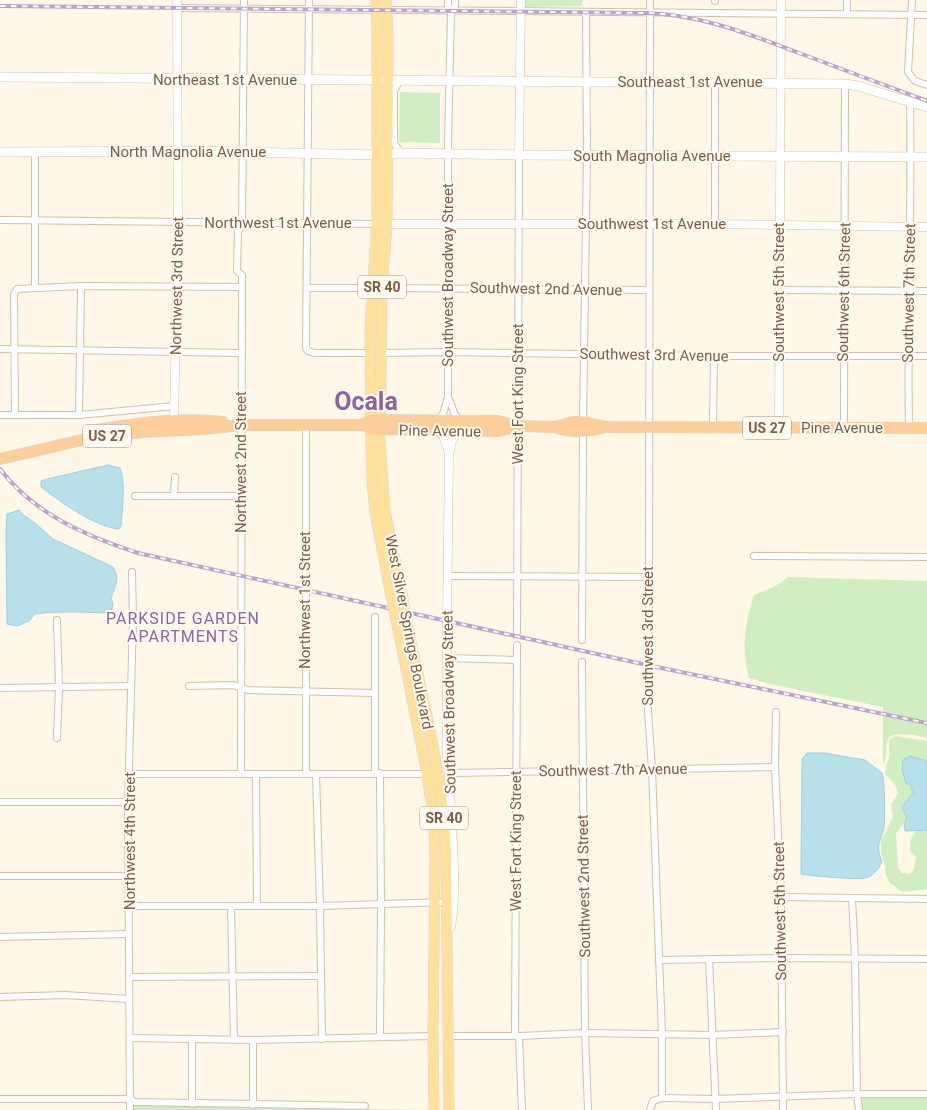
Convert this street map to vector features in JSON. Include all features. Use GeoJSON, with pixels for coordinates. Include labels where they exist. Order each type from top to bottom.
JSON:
{"type":"FeatureCollection","features":[{"type":"Feature","properties":{"kind":"highway","name":"Pine Avenue"},"geometry":{"type":"LineString","coordinates":[[0,459],[7,452],[98,429],[174,421],[204,420],[242,425]]}},
{"type":"Feature","properties":{"kind":"highway","name":"Pine Avenue"},"geometry":{"type":"LineString","coordinates":[[7,452],[115,435],[242,425],[459,426],[498,432],[519,426],[555,427],[571,432],[583,427],[927,428]]}},
{"type":"Feature","properties":{"kind":"main road","name":"SR 40"},"geometry":{"type":"LineString","coordinates":[[376,155],[381,5]]}},
{"type":"Feature","properties":{"kind":"main road","name":"SR 40"},"geometry":{"type":"LineString","coordinates":[[381,5],[388,80],[387,154]]}},
{"type":"Feature","properties":{"kind":"main road","name":"Northeast 1st Avenue"},"geometry":{"type":"LineString","coordinates":[[0,77],[450,81]]}},
{"type":"Feature","properties":{"kind":"main road","name":"Southeast 1st Avenue"},"geometry":{"type":"LineString","coordinates":[[450,81],[846,84],[927,107]]}},
{"type":"Feature","properties":{"kind":"main road","name":"North Magnolia Avenue"},"geometry":{"type":"LineString","coordinates":[[0,152],[178,151],[376,155]]}},
{"type":"Feature","properties":{"kind":"main road","name":"South Magnolia Avenue"},"geometry":{"type":"LineString","coordinates":[[376,155],[448,153],[587,156],[927,157]]}},
{"type":"Feature","properties":{"kind":"main road","name":"West Silver Springs Boulevard"},"geometry":{"type":"LineString","coordinates":[[387,154],[377,288],[369,353],[373,425],[372,481],[375,512],[427,774],[434,832],[434,1110]]}},
{"type":"Feature","properties":{"kind":"main road","name":"West Silver Springs Boulevard"},"geometry":{"type":"LineString","coordinates":[[376,155],[382,224],[374,256],[375,280],[381,321],[382,353],[373,425],[383,497],[438,774],[444,822],[448,1108]]}},
{"type":"Feature","properties":{"kind":"main road"},"geometry":{"type":"LineString","coordinates":[[434,963],[438,983],[437,1022],[440,1030],[447,1036]]}},
{"type":"Feature","properties":{"kind":"main road"},"geometry":{"type":"LineString","coordinates":[[433,1036],[441,1044],[443,1050],[444,1096],[448,1108]]}},
{"type":"Feature","properties":{"kind":"street","name":"Northwest 2nd Street"},"geometry":{"type":"LineString","coordinates":[[241,774],[242,275],[237,271],[238,231],[242,227],[244,0]]}},
{"type":"Feature","properties":{"kind":"street"},"geometry":{"type":"LineString","coordinates":[[308,0],[306,348],[314,353],[369,353]]}},
{"type":"Feature","properties":{"kind":"street"},"geometry":{"type":"LineString","coordinates":[[448,0],[448,6],[451,11]]}},
{"type":"Feature","properties":{"kind":"street"},"geometry":{"type":"LineString","coordinates":[[451,11],[455,6],[455,0]]}},
{"type":"Feature","properties":{"kind":"street"},"geometry":{"type":"LineString","coordinates":[[520,0],[520,155]]}},
{"type":"Feature","properties":{"kind":"street","name":"Southwest 3rd Street"},"geometry":{"type":"LineString","coordinates":[[650,0],[647,685],[662,1035],[662,1098]]}},
{"type":"Feature","properties":{"kind":"street","name":"Southwest 5th Street"},"geometry":{"type":"LineString","coordinates":[[779,428],[781,0]]}},
{"type":"Feature","properties":{"kind":"street"},"geometry":{"type":"LineString","coordinates":[[847,0],[847,14]]}},
{"type":"Feature","properties":{"kind":"street"},"geometry":{"type":"LineString","coordinates":[[912,0],[908,72],[916,81],[927,85]]}},
{"type":"Feature","properties":{"kind":"street"},"geometry":{"type":"LineString","coordinates":[[177,4],[244,9],[308,10],[381,5],[451,11],[927,15]]}},
{"type":"Feature","properties":{"kind":"street","name":"Northwest 3rd Street"},"geometry":{"type":"LineString","coordinates":[[174,421],[178,222],[177,4]]}},
{"type":"Feature","properties":{"kind":"street","name":"Southwest Broadway Street"},"geometry":{"type":"LineString","coordinates":[[449,454],[443,436],[437,426],[448,398],[448,153],[451,11]]}},
{"type":"Feature","properties":{"kind":"street"},"geometry":{"type":"LineString","coordinates":[[582,640],[584,289],[587,156],[586,12]]}},
{"type":"Feature","properties":{"kind":"street"},"geometry":{"type":"LineString","coordinates":[[401,80],[394,92],[394,145],[401,153]]}},
{"type":"Feature","properties":{"kind":"street"},"geometry":{"type":"LineString","coordinates":[[715,83],[715,224]]}},
{"type":"Feature","properties":{"kind":"street","name":"Southwest 6th Street"},"geometry":{"type":"LineString","coordinates":[[844,428],[846,84]]}},
{"type":"Feature","properties":{"kind":"street","name":"Southwest 7th Street"},"geometry":{"type":"LineString","coordinates":[[909,428],[910,101]]}},
{"type":"Feature","properties":{"kind":"street"},"geometry":{"type":"LineString","coordinates":[[35,152],[35,287]]}},
{"type":"Feature","properties":{"kind":"street","name":"West Fort King Street"},"geometry":{"type":"LineString","coordinates":[[517,632],[520,155]]}},
{"type":"Feature","properties":{"kind":"street","name":"Northwest 1st Avenue"},"geometry":{"type":"LineString","coordinates":[[0,220],[382,224]]}},
{"type":"Feature","properties":{"kind":"street","name":"Southwest 1st Avenue"},"geometry":{"type":"LineString","coordinates":[[382,224],[715,224],[927,227]]}},
{"type":"Feature","properties":{"kind":"street"},"geometry":{"type":"LineString","coordinates":[[79,415],[80,286]]}},
{"type":"Feature","properties":{"kind":"street"},"geometry":{"type":"LineString","coordinates":[[15,414],[14,294],[17,289],[80,286],[242,287]]}},
{"type":"Feature","properties":{"kind":"street","name":"Southwest 2nd Avenue"},"geometry":{"type":"LineString","coordinates":[[307,288],[649,290]]}},
{"type":"Feature","properties":{"kind":"street"},"geometry":{"type":"LineString","coordinates":[[780,290],[927,291]]}},
{"type":"Feature","properties":{"kind":"street"},"geometry":{"type":"LineString","coordinates":[[0,349],[241,353]]}},
{"type":"Feature","properties":{"kind":"street","name":"Southwest 3rd Avenue"},"geometry":{"type":"LineString","coordinates":[[382,353],[927,356]]}},
{"type":"Feature","properties":{"kind":"street"},"geometry":{"type":"LineString","coordinates":[[713,428],[714,356]]}},
{"type":"Feature","properties":{"kind":"street","name":"Southwest Broadway Street"},"geometry":{"type":"LineString","coordinates":[[446,949],[452,922],[453,900],[450,773],[447,760],[446,658],[449,454],[452,441],[459,426],[448,398]]}},
{"type":"Feature","properties":{"kind":"street"},"geometry":{"type":"LineString","coordinates":[[0,415],[79,415],[175,406]]}},
{"type":"Feature","properties":{"kind":"street","name":"Northwest 1st Street"},"geometry":{"type":"LineString","coordinates":[[306,425],[306,774]]}},
{"type":"Feature","properties":{"kind":"street"},"geometry":{"type":"LineString","coordinates":[[174,495],[175,477]]}},
{"type":"Feature","properties":{"kind":"street"},"geometry":{"type":"LineString","coordinates":[[135,496],[242,496]]}},
{"type":"Feature","properties":{"kind":"street"},"geometry":{"type":"LineString","coordinates":[[754,556],[927,557]]}},
{"type":"Feature","properties":{"kind":"street","name":"Northwest 4th Street"},"geometry":{"type":"LineString","coordinates":[[130,1110],[128,802],[130,774],[132,572]]}},
{"type":"Feature","properties":{"kind":"street"},"geometry":{"type":"LineString","coordinates":[[447,576],[648,577]]}},
{"type":"Feature","properties":{"kind":"street"},"geometry":{"type":"LineString","coordinates":[[375,617],[375,693],[382,904],[380,1037]]}},
{"type":"Feature","properties":{"kind":"street"},"geometry":{"type":"LineString","coordinates":[[57,620],[59,688],[57,738]]}},
{"type":"Feature","properties":{"kind":"street","name":"West Fort King Street"},"geometry":{"type":"LineString","coordinates":[[517,645],[517,1036],[522,1110]]}},
{"type":"Feature","properties":{"kind":"street"},"geometry":{"type":"LineString","coordinates":[[446,658],[517,660]]}},
{"type":"Feature","properties":{"kind":"street","name":"Southwest 2nd Street"},"geometry":{"type":"LineString","coordinates":[[582,662],[585,1033],[588,1110]]}},
{"type":"Feature","properties":{"kind":"street"},"geometry":{"type":"LineString","coordinates":[[189,686],[233,685],[248,690],[375,693]]}},
{"type":"Feature","properties":{"kind":"street"},"geometry":{"type":"LineString","coordinates":[[0,688],[131,686]]}},
{"type":"Feature","properties":{"kind":"street","name":"Southwest 5th Street"},"geometry":{"type":"LineString","coordinates":[[776,712],[781,897],[783,1110]]}},
{"type":"Feature","properties":{"kind":"street","name":"Southwest 7th Avenue"},"geometry":{"type":"LineString","coordinates":[[450,773],[776,767]]}},
{"type":"Feature","properties":{"kind":"street"},"geometry":{"type":"LineString","coordinates":[[130,774],[438,774]]}},
{"type":"Feature","properties":{"kind":"street"},"geometry":{"type":"LineString","coordinates":[[256,774],[256,906]]}},
{"type":"Feature","properties":{"kind":"street"},"geometry":{"type":"LineString","coordinates":[[316,774],[322,1039]]}},
{"type":"Feature","properties":{"kind":"street"},"geometry":{"type":"LineString","coordinates":[[0,802],[128,802]]}},
{"type":"Feature","properties":{"kind":"street"},"geometry":{"type":"LineString","coordinates":[[0,876],[128,876]]}},
{"type":"Feature","properties":{"kind":"street"},"geometry":{"type":"LineString","coordinates":[[781,897],[927,899]]}},
{"type":"Feature","properties":{"kind":"street"},"geometry":{"type":"LineString","coordinates":[[852,898],[859,1110]]}},
{"type":"Feature","properties":{"kind":"street"},"geometry":{"type":"LineString","coordinates":[[129,906],[320,906],[446,902]]}},
{"type":"Feature","properties":{"kind":"street"},"geometry":{"type":"LineString","coordinates":[[231,907],[234,1040]]}},
{"type":"Feature","properties":{"kind":"street"},"geometry":{"type":"LineString","coordinates":[[0,936],[129,934]]}},
{"type":"Feature","properties":{"kind":"street"},"geometry":{"type":"LineString","coordinates":[[659,960],[781,958],[927,959]]}},
{"type":"Feature","properties":{"kind":"street"},"geometry":{"type":"LineString","coordinates":[[709,959],[716,1110]]}},
{"type":"Feature","properties":{"kind":"street"},"geometry":{"type":"LineString","coordinates":[[129,977],[321,976]]}},
{"type":"Feature","properties":{"kind":"street"},"geometry":{"type":"LineString","coordinates":[[0,997],[65,995],[130,999]]}},
{"type":"Feature","properties":{"kind":"street"},"geometry":{"type":"LineString","coordinates":[[447,1036],[517,1036],[585,1033],[713,1035],[782,1032]]}},
{"type":"Feature","properties":{"kind":"street"},"geometry":{"type":"LineString","coordinates":[[130,1038],[253,1040],[433,1036]]}},
{"type":"Feature","properties":{"kind":"street"},"geometry":{"type":"LineString","coordinates":[[192,1039],[192,1104]]}},
{"type":"Feature","properties":{"kind":"street"},"geometry":{"type":"LineString","coordinates":[[253,1040],[253,1105]]}},
{"type":"Feature","properties":{"kind":"street"},"geometry":{"type":"LineString","coordinates":[[650,1110],[653,1101],[662,1098],[782,1098],[857,1094],[927,1094]]}},
{"type":"Feature","properties":{"kind":"street"},"geometry":{"type":"LineString","coordinates":[[0,1099],[365,1106]]}},
{"type":"Feature","properties":{"kind":"green space"},"geometry":{"type":"Polygon","coordinates":[[[525,0],[583,0],[581,6],[525,7],[525,0]]]}},
{"type":"Feature","properties":{"kind":"green space"},"geometry":{"type":"Polygon","coordinates":[[[400,92],[440,93],[440,143],[399,142],[400,92]]]}},
{"type":"Feature","properties":{"kind":"green space"},"geometry":{"type":"Polygon","coordinates":[[[788,577],[927,581],[927,738],[903,734],[889,737],[883,764],[883,707],[774,685],[749,678],[745,657],[745,636],[748,615],[754,595],[788,577]]]}},
{"type":"Feature","properties":{"kind":"green space"},"geometry":{"type":"Polygon","coordinates":[[[895,736],[927,741],[927,761],[910,756],[910,784],[914,793],[902,807],[907,818],[896,834],[898,868],[902,873],[910,874],[914,869],[916,857],[910,851],[910,841],[916,831],[927,830],[927,889],[906,892],[899,890],[890,883],[885,873],[881,852],[881,841],[893,817],[891,805],[898,793],[896,786],[885,774],[889,757],[890,739],[895,736]]]}},
{"type":"Feature","properties":{"kind":"green space"},"geometry":{"type":"Polygon","coordinates":[[[927,1096],[927,1110],[862,1110],[860,1097],[927,1096]]]}},
{"type":"Feature","properties":{"kind":"green space"},"geometry":{"type":"Polygon","coordinates":[[[133,1105],[430,1110],[133,1110],[133,1105]]]}},
{"type":"Feature","properties":{"kind":"water"},"geometry":{"type":"Polygon","coordinates":[[[108,465],[120,468],[122,474],[123,496],[121,526],[119,529],[88,518],[41,487],[41,481],[47,479],[108,465]]]}},
{"type":"Feature","properties":{"kind":"water"},"geometry":{"type":"Polygon","coordinates":[[[19,510],[53,539],[113,567],[117,579],[111,599],[113,603],[112,609],[108,613],[62,612],[35,614],[29,621],[17,626],[7,624],[7,514],[19,510]]]}},
{"type":"Feature","properties":{"kind":"water"},"geometry":{"type":"Polygon","coordinates":[[[807,753],[824,753],[865,760],[882,773],[884,828],[879,847],[882,862],[871,876],[853,878],[801,874],[802,759],[807,753]]]}},
{"type":"Feature","properties":{"kind":"water"},"geometry":{"type":"Polygon","coordinates":[[[910,756],[927,761],[927,830],[905,831],[904,825],[907,818],[902,807],[913,793],[910,784],[906,784],[902,769],[903,760],[910,756]]]}},
{"type":"Feature","properties":{"kind":"railway"},"geometry":{"type":"LineString","coordinates":[[0,6],[665,14],[704,21],[743,32],[927,101]]}},
{"type":"Feature","properties":{"kind":"railway"},"geometry":{"type":"LineString","coordinates":[[0,469],[29,499],[62,522],[99,539],[138,553],[647,665],[927,723]]}},
{"type":"Feature","properties":{"kind":"district","name":"Ocala"},"geometry":{"type":"Point","coordinates":[366,401]}},
{"type":"Feature","properties":{"kind":"district","name":"PARKSIDE GARDEN APARTMENTS"},"geometry":{"type":"Point","coordinates":[183,627]}}]}
